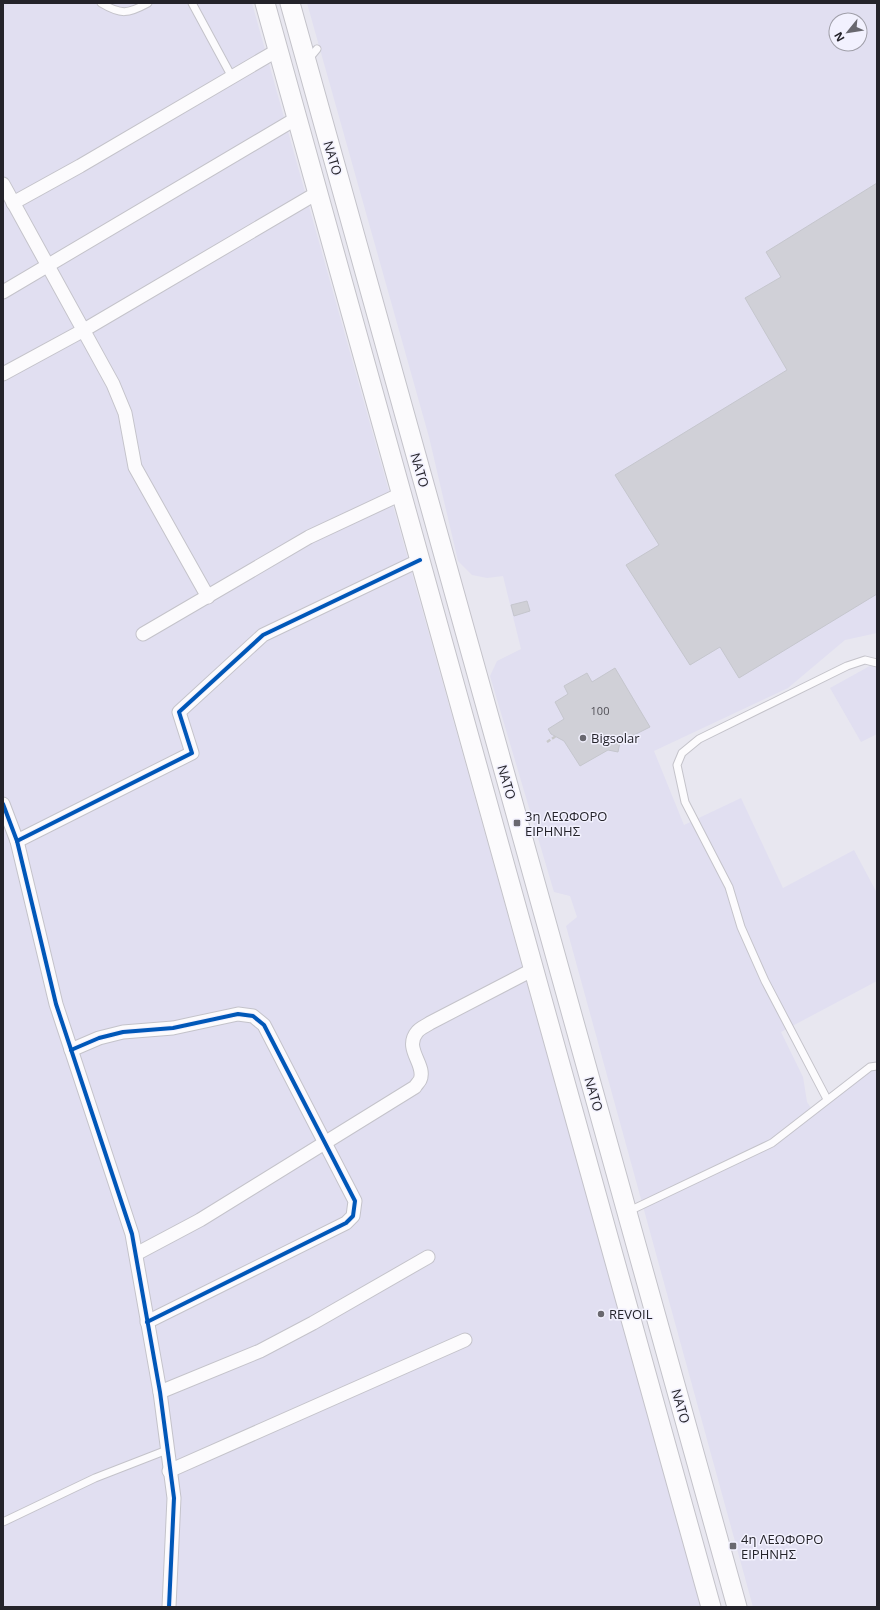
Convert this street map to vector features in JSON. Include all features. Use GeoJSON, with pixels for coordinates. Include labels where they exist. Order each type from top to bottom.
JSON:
{"type":"FeatureCollection","features":[{"type":"Feature","properties":{"kind":"main road","name":"ΝΑΤΟ"},"geometry":{"type":"LineString","coordinates":[[265,3],[711,1607]]}},
{"type":"Feature","properties":{"kind":"main road","name":"ΝΑΤΟ"},"geometry":{"type":"LineString","coordinates":[[290,3],[312,56],[627,1212],[737,1607]]}},
{"type":"Feature","properties":{"kind":"street"},"geometry":{"type":"LineString","coordinates":[[13,203],[80,166],[278,50]]}},
{"type":"Feature","properties":{"kind":"street"},"geometry":{"type":"LineString","coordinates":[[3,292],[297,118]]}},
{"type":"Feature","properties":{"kind":"street"},"geometry":{"type":"LineString","coordinates":[[3,184],[47,266],[84,330],[112,384],[125,413],[135,468],[208,597]]}},
{"type":"Feature","properties":{"kind":"street"},"geometry":{"type":"LineString","coordinates":[[3,374],[84,330],[317,193]]}},
{"type":"Feature","properties":{"kind":"street"},"geometry":{"type":"LineString","coordinates":[[143,634],[309,537],[401,494]]}},
{"type":"Feature","properties":{"kind":"street"},"geometry":{"type":"LineString","coordinates":[[17,841],[192,753],[179,712],[263,634],[420,560]]}},
{"type":"Feature","properties":{"kind":"street"},"geometry":{"type":"LineString","coordinates":[[3,804],[7,830],[17,841],[56,1004],[132,1234],[160,1392],[174,1498],[169,1607]]}},
{"type":"Feature","properties":{"kind":"street"},"geometry":{"type":"LineString","coordinates":[[136,1254],[200,1220],[415,1087],[421,1079],[421,1069],[414,1053],[412,1042],[417,1032],[430,1023],[534,969]]}},
{"type":"Feature","properties":{"kind":"street"},"geometry":{"type":"LineString","coordinates":[[71,1050],[98,1038],[123,1032],[173,1028],[238,1014],[253,1016],[264,1026],[355,1201],[355,1211],[350,1220],[342,1226],[147,1322]]}},
{"type":"Feature","properties":{"kind":"street"},"geometry":{"type":"LineString","coordinates":[[160,1392],[260,1351],[314,1323],[428,1257]]}},
{"type":"Feature","properties":{"kind":"street"},"geometry":{"type":"LineString","coordinates":[[170,1472],[466,1340]]}},
{"type":"Feature","properties":{"kind":"lane"},"geometry":{"type":"LineString","coordinates":[[101,3],[113,10],[128,12],[148,3]]}},
{"type":"Feature","properties":{"kind":"lane"},"geometry":{"type":"LineString","coordinates":[[192,3],[232,77]]}},
{"type":"Feature","properties":{"kind":"lane"},"geometry":{"type":"LineString","coordinates":[[827,1099],[765,981],[740,927],[729,887],[685,802],[677,765],[682,753],[699,740],[847,666],[865,660],[877,663]]}},
{"type":"Feature","properties":{"kind":"lane"},"geometry":{"type":"LineString","coordinates":[[627,1212],[772,1143],[870,1067],[877,1066]]}},
{"type":"Feature","properties":{"kind":"lane"},"geometry":{"type":"LineString","coordinates":[[3,1522],[95,1478],[167,1450]]}},
{"type":"Feature","properties":{"kind":"path"},"geometry":{"type":"LineString","coordinates":[[547,742],[556,736]]}},
{"type":"Feature","properties":{"kind":"shaded area"},"geometry":{"type":"Polygon","coordinates":[[[3,3],[252,3],[702,1607],[3,1607],[3,3]]]}},
{"type":"Feature","properties":{"kind":"shaded area"},"geometry":{"type":"Polygon","coordinates":[[[307,3],[877,3],[877,633],[845,640],[788,688],[654,751],[684,825],[741,798],[783,888],[854,850],[877,893],[877,981],[781,1032],[803,1077],[807,1102],[815,1114],[877,1066],[877,1607],[753,1607],[566,926],[577,917],[570,896],[554,892],[490,676],[497,661],[521,649],[503,576],[487,578],[472,575],[458,561],[429,437],[307,3]]]}},
{"type":"Feature","properties":{"kind":"shaded area"},"geometry":{"type":"Polygon","coordinates":[[[877,662],[877,734],[861,742],[830,688],[877,662]]]}},
{"type":"Feature","properties":{"kind":"building"},"geometry":{"type":"Polygon","coordinates":[[[877,183],[877,594],[739,678],[720,647],[690,665],[626,565],[659,545],[615,475],[787,370],[745,298],[781,277],[766,252],[877,183]]]}},
{"type":"Feature","properties":{"kind":"building"},"geometry":{"type":"Polygon","coordinates":[[[527,601],[530,611],[514,616],[511,605],[527,601]]]}},
{"type":"Feature","properties":{"kind":"building"},"geometry":{"type":"Polygon","coordinates":[[[615,668],[650,727],[620,742],[618,752],[608,750],[580,766],[564,741],[551,734],[548,729],[564,719],[555,702],[568,694],[564,686],[587,673],[592,682],[615,668]]]}},
{"type":"Feature","properties":{"kind":"cycle path"},"geometry":{"type":"LineString","coordinates":[[17,841],[192,753],[179,712],[263,635],[420,560]]}},
{"type":"Feature","properties":{"kind":"cycle path"},"geometry":{"type":"LineString","coordinates":[[3,804],[17,841],[56,1004],[132,1234],[160,1392],[174,1498],[169,1607]]}},
{"type":"Feature","properties":{"kind":"cycle path"},"geometry":{"type":"LineString","coordinates":[[71,1050],[99,1038],[123,1032],[173,1028],[238,1014],[253,1016],[264,1025],[355,1201],[353,1216],[346,1223],[147,1322]]}},
{"type":"Feature","properties":{"kind":"place","name":"Bigsolar"},"geometry":{"type":"Point","coordinates":[583,738]}},
{"type":"Feature","properties":{"kind":"place","name":"3η ΛΕΩΦΟΡΟ ΕΙΡΗΝΗΣ"},"geometry":{"type":"Point","coordinates":[517,823]}},
{"type":"Feature","properties":{"kind":"place","name":"REVOIL"},"geometry":{"type":"Point","coordinates":[601,1314]}},
{"type":"Feature","properties":{"kind":"place","name":"4η ΛΕΩΦΟΡΟ ΕΙΡΗΝΗΣ"},"geometry":{"type":"Point","coordinates":[733,1546]}}]}
